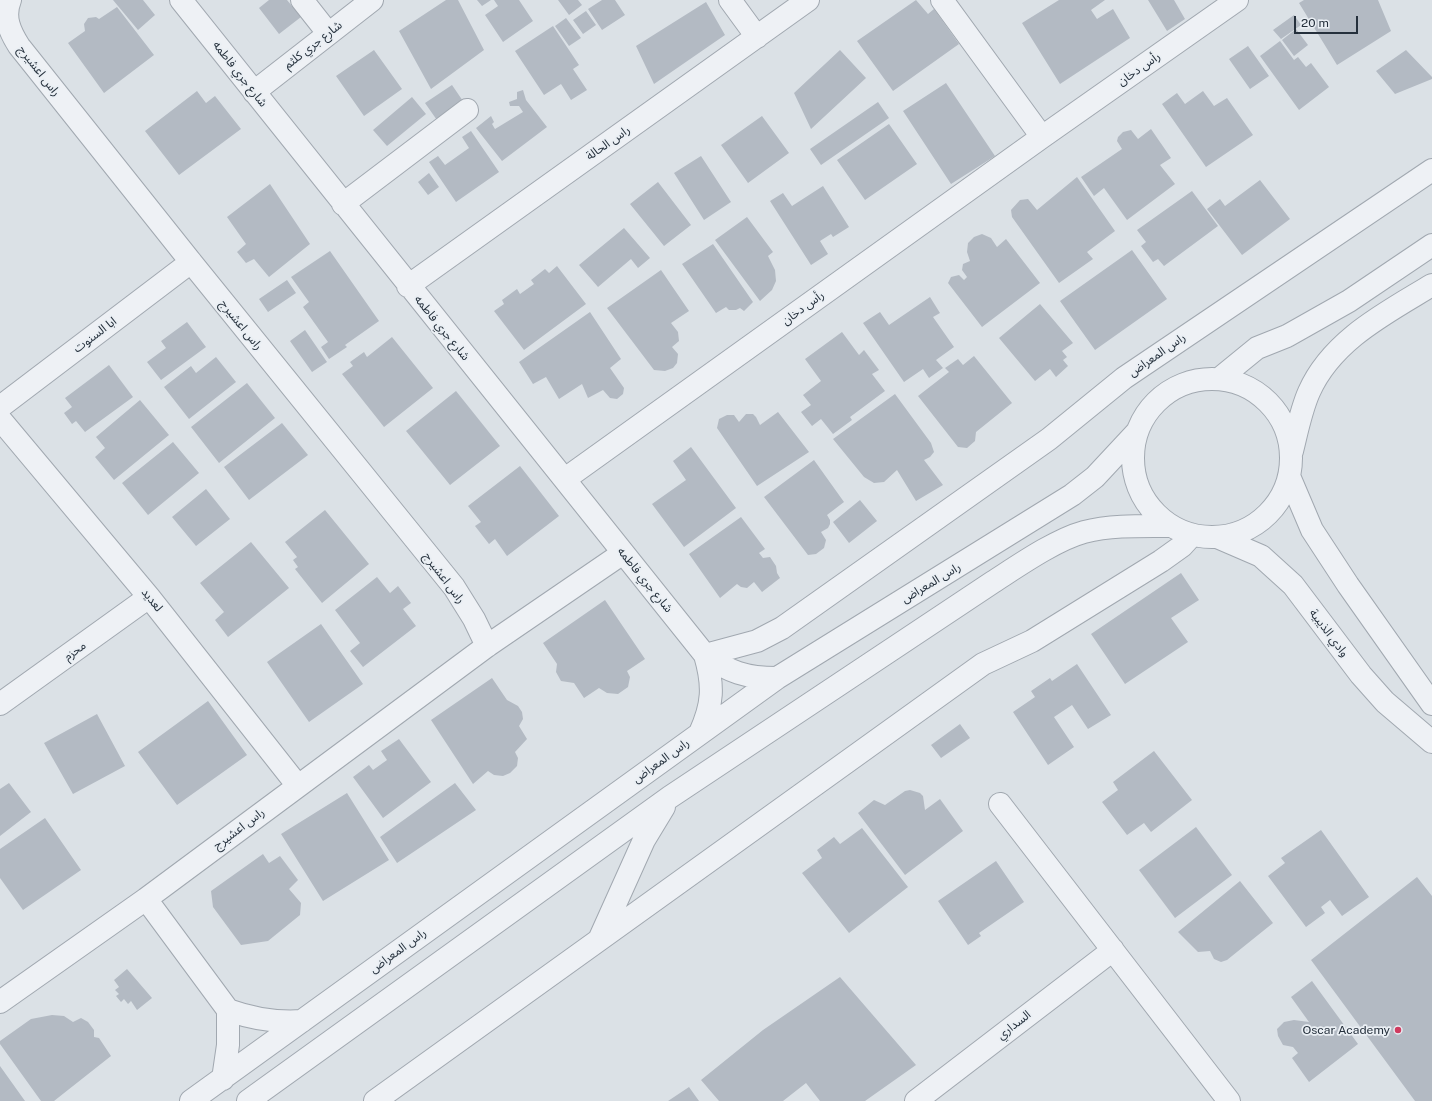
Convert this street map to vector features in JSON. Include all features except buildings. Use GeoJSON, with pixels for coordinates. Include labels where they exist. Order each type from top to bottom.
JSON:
{"type":"FeatureCollection","features":[{"type":"Feature","properties":{"kind":"street","name":"راس اعشيرج"},"geometry":{"type":"LineString","coordinates":[[10,0],[7,18],[10,33],[19,46],[191,262],[454,587],[474,619],[487,646]]}},
{"type":"Feature","properties":{"kind":"street","name":"شارع جري فاطمه"},"geometry":{"type":"LineString","coordinates":[[181,0],[408,286],[565,479],[705,655],[720,666],[738,674],[757,678],[777,678]]}},
{"type":"Feature","properties":{"kind":"street"},"geometry":{"type":"LineString","coordinates":[[302,0],[328,33]]}},
{"type":"Feature","properties":{"kind":"street","name":"شارع جري كلثم"},"geometry":{"type":"LineString","coordinates":[[254,92],[372,0]]}},
{"type":"Feature","properties":{"kind":"street"},"geometry":{"type":"LineString","coordinates":[[730,0],[757,37]]}},
{"type":"Feature","properties":{"kind":"street","name":"راس الحالة"},"geometry":{"type":"LineString","coordinates":[[408,286],[808,0]]}},
{"type":"Feature","properties":{"kind":"street"},"geometry":{"type":"LineString","coordinates":[[942,0],[1042,138]]}},
{"type":"Feature","properties":{"kind":"street","name":"رأس دخان"},"geometry":{"type":"LineString","coordinates":[[565,479],[1237,0]]}},
{"type":"Feature","properties":{"kind":"street"},"geometry":{"type":"LineString","coordinates":[[343,204],[467,110]]}},
{"type":"Feature","properties":{"kind":"street","name":"راس المعراض"},"geometry":{"type":"LineString","coordinates":[[705,655],[757,640],[782,628],[1049,439],[1124,378],[1432,170]]}},
{"type":"Feature","properties":{"kind":"street"},"geometry":{"type":"LineString","coordinates":[[1219,379],[1258,348],[1287,336],[1349,301],[1432,245]]}},
{"type":"Feature","properties":{"kind":"street","name":"ابا السنوت"},"geometry":{"type":"LineString","coordinates":[[0,407],[191,262]]}},
{"type":"Feature","properties":{"kind":"street"},"geometry":{"type":"LineString","coordinates":[[1291,452],[1287,430],[1276,410],[1260,395],[1240,384],[1219,379],[1192,381],[1168,392],[1148,410],[1136,433],[1132,459],[1136,485],[1149,508],[1169,526],[1192,535],[1217,538],[1242,532],[1264,518],[1280,499],[1289,476],[1291,452],[1310,392],[1324,366],[1343,345],[1369,324],[1432,285]]}},
{"type":"Feature","properties":{"kind":"street","name":"لعديد"},"geometry":{"type":"LineString","coordinates":[[0,419],[150,597],[298,786]]}},
{"type":"Feature","properties":{"kind":"street","name":"راس المعراض"},"geometry":{"type":"LineString","coordinates":[[191,1101],[777,678],[1072,495],[1095,476],[1136,433]]}},
{"type":"Feature","properties":{"kind":"street"},"geometry":{"type":"LineString","coordinates":[[1289,476],[1312,530],[1348,585],[1432,704]]}},
{"type":"Feature","properties":{"kind":"street"},"geometry":{"type":"LineString","coordinates":[[248,1101],[670,797],[993,582],[1046,549],[1083,532],[1121,526],[1169,526]]}},
{"type":"Feature","properties":{"kind":"street"},"geometry":{"type":"LineString","coordinates":[[376,1101],[983,664],[1032,641],[1160,561],[1182,546],[1192,535]]}},
{"type":"Feature","properties":{"kind":"street","name":"وادي الذيبية"},"geometry":{"type":"LineString","coordinates":[[1217,538],[1260,556],[1293,585],[1361,675],[1385,702],[1432,742]]}},
{"type":"Feature","properties":{"kind":"street","name":"راس اعشيرج"},"geometry":{"type":"LineString","coordinates":[[0,1002],[146,899],[487,646],[623,552]]}},
{"type":"Feature","properties":{"kind":"street","name":"محزم"},"geometry":{"type":"LineString","coordinates":[[0,704],[150,597]]}},
{"type":"Feature","properties":{"kind":"street","name":"شارع جري فاطمه"},"geometry":{"type":"LineString","coordinates":[[700,733],[708,715],[712,694],[710,674],[705,655]]}},
{"type":"Feature","properties":{"kind":"street"},"geometry":{"type":"LineString","coordinates":[[599,940],[644,840],[670,797]]}},
{"type":"Feature","properties":{"kind":"street"},"geometry":{"type":"LineString","coordinates":[[1000,804],[1229,1101]]}},
{"type":"Feature","properties":{"kind":"street"},"geometry":{"type":"LineString","coordinates":[[146,899],[228,1010],[228,1045],[223,1079]]}},
{"type":"Feature","properties":{"kind":"street","name":"السداري"},"geometry":{"type":"LineString","coordinates":[[916,1101],[1113,950]]}},
{"type":"Feature","properties":{"kind":"street"},"geometry":{"type":"LineString","coordinates":[[228,1010],[264,1021],[302,1021]]}},
{"type":"Feature","properties":{"kind":"place","name":"Oscar Academy"},"geometry":{"type":"Point","coordinates":[1398,1030]}}]}
